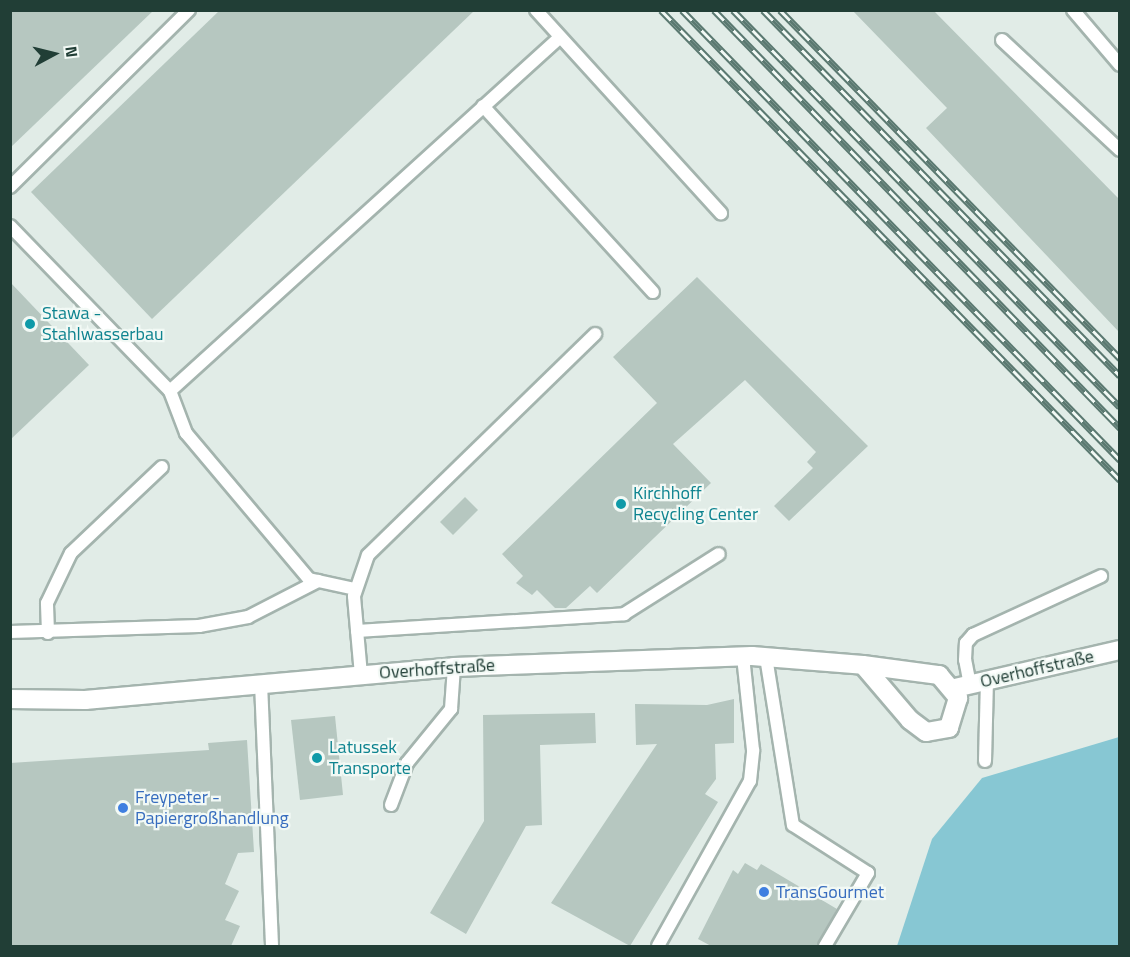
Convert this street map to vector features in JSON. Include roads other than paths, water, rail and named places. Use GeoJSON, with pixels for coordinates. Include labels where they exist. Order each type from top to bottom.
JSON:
{"type":"FeatureCollection","features":[{"type":"Feature","properties":{"kind":"street","name":"Overhoffstraße"},"geometry":{"type":"LineString","coordinates":[[10,699],[85,700],[454,667],[743,657],[863,665],[939,675],[970,685],[1119,650]]}},
{"type":"Feature","properties":{"kind":"street","name":"Overhoffstraße"},"geometry":{"type":"LineString","coordinates":[[863,665],[926,732],[949,728],[970,685]]}},
{"type":"Feature","properties":{"kind":"lane"},"geometry":{"type":"LineString","coordinates":[[10,187],[189,10]]}},
{"type":"Feature","properties":{"kind":"lane"},"geometry":{"type":"LineString","coordinates":[[537,10],[559,38],[721,213]]}},
{"type":"Feature","properties":{"kind":"lane"},"geometry":{"type":"LineString","coordinates":[[1073,10],[1119,65]]}},
{"type":"Feature","properties":{"kind":"lane"},"geometry":{"type":"LineString","coordinates":[[170,391],[559,38]]}},
{"type":"Feature","properties":{"kind":"lane"},"geometry":{"type":"LineString","coordinates":[[1002,40],[1117,141]]}},
{"type":"Feature","properties":{"kind":"lane"},"geometry":{"type":"LineString","coordinates":[[483,106],[653,292]]}},
{"type":"Feature","properties":{"kind":"lane"},"geometry":{"type":"LineString","coordinates":[[10,226],[170,391],[186,433],[309,579],[355,589]]}},
{"type":"Feature","properties":{"kind":"lane"},"geometry":{"type":"LineString","coordinates":[[361,675],[355,589],[368,555],[596,334]]}},
{"type":"Feature","properties":{"kind":"lane"},"geometry":{"type":"LineString","coordinates":[[48,633],[46,603],[71,553],[162,467]]}},
{"type":"Feature","properties":{"kind":"lane"},"geometry":{"type":"LineString","coordinates":[[357,631],[624,614],[718,554]]}},
{"type":"Feature","properties":{"kind":"lane"},"geometry":{"type":"LineString","coordinates":[[985,760],[965,651],[973,635],[1101,576]]}},
{"type":"Feature","properties":{"kind":"lane"},"geometry":{"type":"LineString","coordinates":[[10,632],[48,633],[199,626],[248,616],[318,581]]}},
{"type":"Feature","properties":{"kind":"lane"},"geometry":{"type":"LineString","coordinates":[[658,946],[750,782],[753,750],[743,657]]}},
{"type":"Feature","properties":{"kind":"lane"},"geometry":{"type":"LineString","coordinates":[[766,657],[793,825],[868,873],[825,946]]}},
{"type":"Feature","properties":{"kind":"lane"},"geometry":{"type":"LineString","coordinates":[[392,805],[407,763],[451,709],[454,667]]}},
{"type":"Feature","properties":{"kind":"lane"},"geometry":{"type":"LineString","coordinates":[[261,683],[272,946]]}},
{"type":"Feature","properties":{"kind":"water"},"geometry":{"type":"Polygon","coordinates":[[[1119,737],[1119,946],[897,946],[932,839],[982,778],[1119,737]]]}},
{"type":"Feature","properties":{"kind":"railway"},"geometry":{"type":"LineString","coordinates":[[661,10],[1120,480]]}},
{"type":"Feature","properties":{"kind":"railway"},"geometry":{"type":"LineString","coordinates":[[682,10],[1120,460]]}},
{"type":"Feature","properties":{"kind":"railway"},"geometry":{"type":"LineString","coordinates":[[714,10],[1120,428]]}},
{"type":"Feature","properties":{"kind":"railway"},"geometry":{"type":"LineString","coordinates":[[733,10],[1120,407]]}},
{"type":"Feature","properties":{"kind":"railway"},"geometry":{"type":"LineString","coordinates":[[763,10],[1120,376]]}},
{"type":"Feature","properties":{"kind":"railway"},"geometry":{"type":"LineString","coordinates":[[780,10],[1120,358]]}},
{"type":"Feature","properties":{"kind":"place","name":"Stawa - Stahlwasserbau"},"geometry":{"type":"Point","coordinates":[30,324]}},
{"type":"Feature","properties":{"kind":"place","name":"Kirchhoff Recycling Center"},"geometry":{"type":"Point","coordinates":[621,504]}},
{"type":"Feature","properties":{"kind":"place","name":"Latussek Transporte"},"geometry":{"type":"Point","coordinates":[317,758]}},
{"type":"Feature","properties":{"kind":"place","name":"Freypeter - Papiergroßhandlung"},"geometry":{"type":"Point","coordinates":[123,808]}},
{"type":"Feature","properties":{"kind":"place","name":"TransGourmet"},"geometry":{"type":"Point","coordinates":[764,892]}}]}
